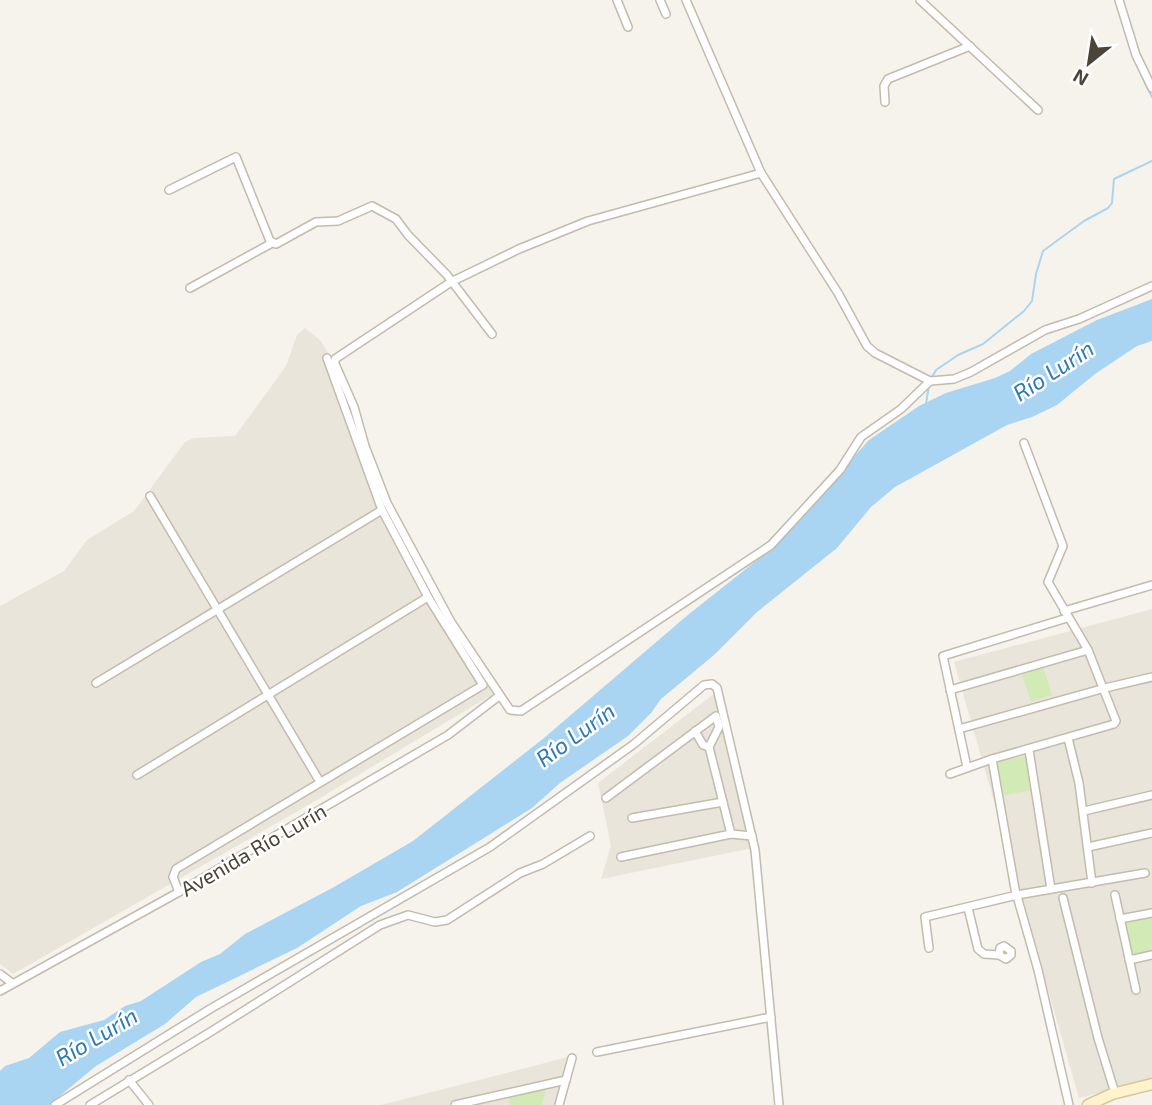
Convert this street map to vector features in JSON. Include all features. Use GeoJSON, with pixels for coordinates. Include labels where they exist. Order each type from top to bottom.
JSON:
{"type":"FeatureCollection","features":[{"type":"Feature","properties":{"kind":"main road"},"geometry":{"type":"LineString","coordinates":[[1088,1105],[1115,1093],[1152,1084]]}},
{"type":"Feature","properties":{"kind":"street"},"geometry":{"type":"LineString","coordinates":[[617,0],[628,27]]}},
{"type":"Feature","properties":{"kind":"street"},"geometry":{"type":"LineString","coordinates":[[660,0],[666,14]]}},
{"type":"Feature","properties":{"kind":"street"},"geometry":{"type":"LineString","coordinates":[[685,0],[761,173],[838,293],[867,346],[875,353],[930,381],[954,379],[1045,330],[1079,319],[1152,286]]}},
{"type":"Feature","properties":{"kind":"street"},"geometry":{"type":"LineString","coordinates":[[920,0],[1038,110]]}},
{"type":"Feature","properties":{"kind":"street"},"geometry":{"type":"LineString","coordinates":[[1119,0],[1136,55],[1152,88]]}},
{"type":"Feature","properties":{"kind":"street"},"geometry":{"type":"LineString","coordinates":[[885,102],[884,86],[888,79],[970,46]]}},
{"type":"Feature","properties":{"kind":"street"},"geometry":{"type":"LineString","coordinates":[[169,190],[236,157],[272,243]]}},
{"type":"Feature","properties":{"kind":"street"},"geometry":{"type":"LineString","coordinates":[[761,173],[588,221],[519,249],[451,282],[335,359],[387,503],[451,622],[510,710],[521,711],[767,548],[839,470],[862,437],[901,409],[930,381]]}},
{"type":"Feature","properties":{"kind":"street"},"geometry":{"type":"LineString","coordinates":[[190,288],[316,222],[338,221],[374,206],[396,219],[492,334]]}},
{"type":"Feature","properties":{"kind":"street"},"geometry":{"type":"LineString","coordinates":[[178,892],[173,877],[176,869],[483,685],[428,597],[382,510],[327,358]]}},
{"type":"Feature","properties":{"kind":"street"},"geometry":{"type":"LineString","coordinates":[[950,774],[1116,722],[1088,650],[1048,580],[1061,552],[1062,542],[1024,443]]}},
{"type":"Feature","properties":{"kind":"street"},"geometry":{"type":"LineString","coordinates":[[150,496],[320,782]]}},
{"type":"Feature","properties":{"kind":"street"},"geometry":{"type":"LineString","coordinates":[[96,683],[382,510]]}},
{"type":"Feature","properties":{"kind":"street"},"geometry":{"type":"LineString","coordinates":[[967,767],[943,655],[1152,585]]}},
{"type":"Feature","properties":{"kind":"street"},"geometry":{"type":"LineString","coordinates":[[137,775],[428,597]]}},
{"type":"Feature","properties":{"kind":"street"},"geometry":{"type":"LineString","coordinates":[[950,690],[1088,650]]}},
{"type":"Feature","properties":{"kind":"street"},"geometry":{"type":"LineString","coordinates":[[959,729],[1152,677]]}},
{"type":"Feature","properties":{"kind":"street"},"geometry":{"type":"LineString","coordinates":[[54,1105],[210,1009],[490,847],[634,744],[705,685],[712,684],[717,688],[752,836],[779,1105]]}},
{"type":"Feature","properties":{"kind":"street","name":"Avenida Río Lurín"},"geometry":{"type":"LineString","coordinates":[[0,991],[178,892],[448,735],[499,696]]}},
{"type":"Feature","properties":{"kind":"street"},"geometry":{"type":"LineString","coordinates":[[606,798],[716,716],[719,727],[709,747],[731,834]]}},
{"type":"Feature","properties":{"kind":"street"},"geometry":{"type":"LineString","coordinates":[[695,732],[704,745],[709,747]]}},
{"type":"Feature","properties":{"kind":"street"},"geometry":{"type":"LineString","coordinates":[[1068,738],[1084,811],[1092,883]]}},
{"type":"Feature","properties":{"kind":"street"},"geometry":{"type":"LineString","coordinates":[[1029,750],[1052,889]]}},
{"type":"Feature","properties":{"kind":"street"},"geometry":{"type":"LineString","coordinates":[[992,759],[1017,895],[1038,970],[1069,1105]]}},
{"type":"Feature","properties":{"kind":"street"},"geometry":{"type":"LineString","coordinates":[[1084,811],[1152,795]]}},
{"type":"Feature","properties":{"kind":"street"},"geometry":{"type":"LineString","coordinates":[[632,818],[723,802]]}},
{"type":"Feature","properties":{"kind":"street"},"geometry":{"type":"LineString","coordinates":[[621,857],[731,834],[752,836]]}},
{"type":"Feature","properties":{"kind":"street"},"geometry":{"type":"LineString","coordinates":[[1088,847],[1152,834]]}},
{"type":"Feature","properties":{"kind":"street"},"geometry":{"type":"LineString","coordinates":[[90,1105],[380,925],[408,915],[435,922],[447,920],[520,873],[543,864],[590,836]]}},
{"type":"Feature","properties":{"kind":"street"},"geometry":{"type":"LineString","coordinates":[[929,948],[925,917],[1017,895],[1145,873]]}},
{"type":"Feature","properties":{"kind":"street"},"geometry":{"type":"LineString","coordinates":[[1115,895],[1136,990]]}},
{"type":"Feature","properties":{"kind":"street"},"geometry":{"type":"LineString","coordinates":[[1063,898],[1098,1038],[1115,1093]]}},
{"type":"Feature","properties":{"kind":"street"},"geometry":{"type":"LineString","coordinates":[[968,908],[978,950],[984,954],[999,954]]}},
{"type":"Feature","properties":{"kind":"street"},"geometry":{"type":"LineString","coordinates":[[1120,919],[1152,913]]}},
{"type":"Feature","properties":{"kind":"street"},"geometry":{"type":"LineString","coordinates":[[1129,960],[1152,955]]}},
{"type":"Feature","properties":{"kind":"street"},"geometry":{"type":"LineString","coordinates":[[0,974],[12,983]]}},
{"type":"Feature","properties":{"kind":"street"},"geometry":{"type":"LineString","coordinates":[[597,1052],[771,1017]]}},
{"type":"Feature","properties":{"kind":"street"},"geometry":{"type":"LineString","coordinates":[[559,1105],[572,1058]]}},
{"type":"Feature","properties":{"kind":"street"},"geometry":{"type":"LineString","coordinates":[[129,1080],[149,1105]]}},
{"type":"Feature","properties":{"kind":"street"},"geometry":{"type":"LineString","coordinates":[[455,1105],[566,1080]]}},
{"type":"Feature","properties":{"kind":"shaded area"},"geometry":{"type":"Polygon","coordinates":[[[305,328],[320,340],[328,353],[386,510],[432,596],[493,694],[317,800],[13,974],[0,964],[0,606],[64,571],[87,540],[134,511],[185,442],[194,438],[235,436],[286,366],[297,335],[305,328]]]}},
{"type":"Feature","properties":{"kind":"shaded area"},"geometry":{"type":"Polygon","coordinates":[[[1152,609],[1152,1079],[1079,1098],[954,662],[1152,609]]]}},
{"type":"Feature","properties":{"kind":"shaded area"},"geometry":{"type":"Polygon","coordinates":[[[715,693],[753,848],[601,879],[611,846],[598,783],[715,693]]]}},
{"type":"Feature","properties":{"kind":"shaded area"},"geometry":{"type":"Polygon","coordinates":[[[576,1055],[562,1105],[381,1105],[576,1055]]]}},
{"type":"Feature","properties":{"kind":"green space"},"geometry":{"type":"Polygon","coordinates":[[[1043,667],[1052,695],[1031,702],[1022,674],[1043,667]]]}},
{"type":"Feature","properties":{"kind":"green space"},"geometry":{"type":"Polygon","coordinates":[[[1027,756],[1033,790],[1004,795],[995,761],[1027,756]]]}},
{"type":"Feature","properties":{"kind":"green space"},"geometry":{"type":"Polygon","coordinates":[[[1152,916],[1152,951],[1132,955],[1125,921],[1152,916]]]}},
{"type":"Feature","properties":{"kind":"green space"},"geometry":{"type":"Polygon","coordinates":[[[546,1088],[542,1105],[510,1105],[508,1097],[546,1088]]]}},
{"type":"Feature","properties":{"kind":"water","name":"Río Lurín"},"geometry":{"type":"Polygon","coordinates":[[[1152,299],[1152,341],[1137,346],[1095,374],[1057,405],[1007,425],[895,487],[871,507],[837,548],[757,612],[714,655],[661,699],[628,736],[560,783],[532,808],[397,892],[361,906],[297,948],[196,997],[165,1024],[96,1066],[49,1105],[0,1105],[0,1071],[5,1066],[29,1058],[60,1032],[104,1020],[125,1006],[141,1001],[201,962],[220,954],[245,934],[413,841],[544,738],[689,614],[770,550],[869,440],[919,406],[946,393],[995,378],[1010,371],[1031,354],[1097,320],[1152,299]]]}},
{"type":"Feature","properties":{"kind":"waterway"},"geometry":{"type":"LineString","coordinates":[[1141,74],[1152,97]]}},
{"type":"Feature","properties":{"kind":"waterway"},"geometry":{"type":"LineString","coordinates":[[932,377],[936,370],[958,355],[983,344],[1024,311],[1032,301],[1043,251],[1084,221],[1108,208],[1112,203],[1114,179],[1152,161]]}},
{"type":"Feature","properties":{"kind":"waterway"},"geometry":{"type":"LineString","coordinates":[[926,404],[929,385]]}}]}
